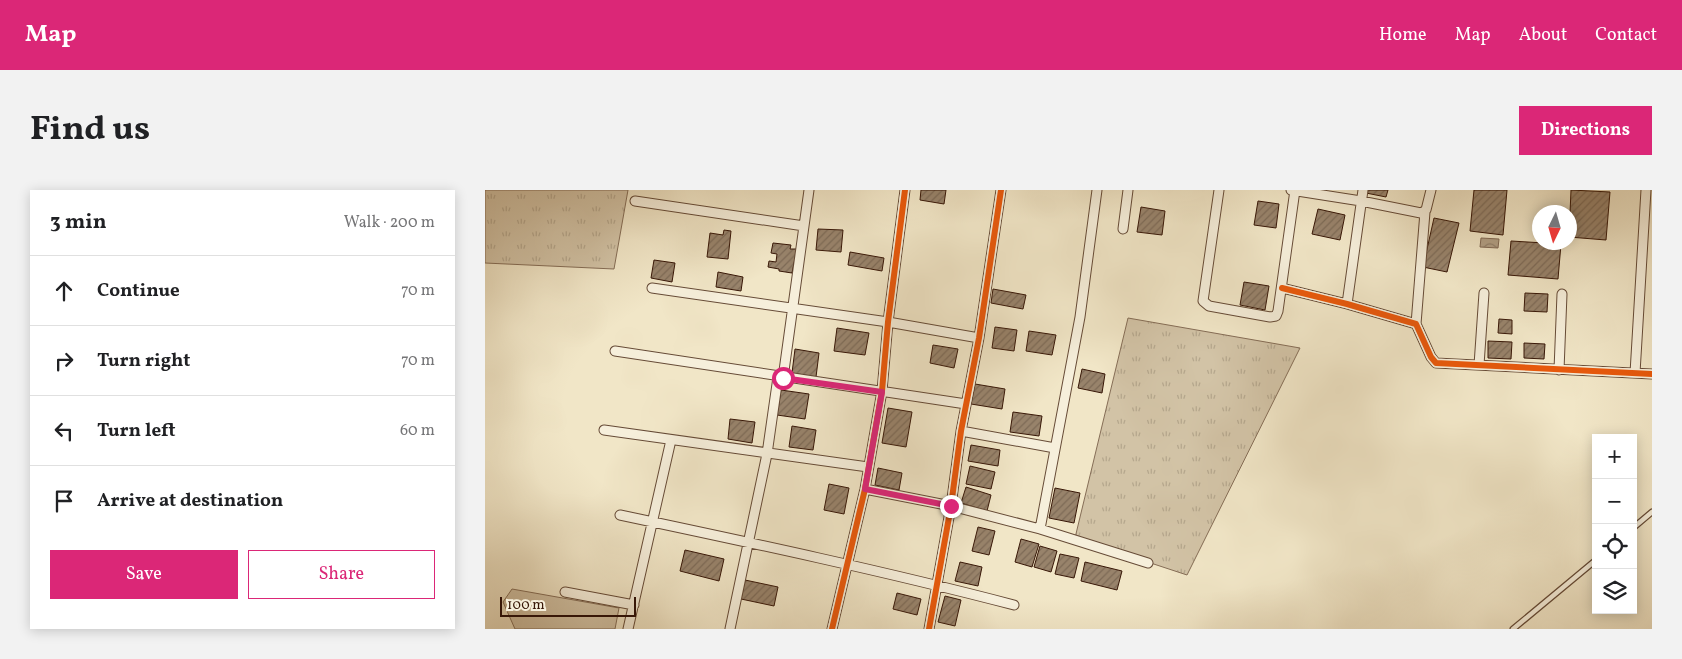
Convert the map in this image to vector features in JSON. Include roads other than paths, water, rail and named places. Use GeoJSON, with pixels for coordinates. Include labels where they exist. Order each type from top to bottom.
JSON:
{"type":"FeatureCollection","features":[{"type":"Feature","properties":{"kind":"street"},"geometry":{"type":"LineString","coordinates":[[730,629],[767,454],[793,308],[809,190]]}},
{"type":"Feature","properties":{"kind":"street"},"geometry":{"type":"LineString","coordinates":[[832,629],[865,489],[882,392],[888,322],[905,190]]}},
{"type":"Feature","properties":{"kind":"street"},"geometry":{"type":"LineString","coordinates":[[929,629],[951,506],[961,431],[979,338],[1001,190]]}},
{"type":"Feature","properties":{"kind":"street"},"geometry":{"type":"LineString","coordinates":[[1040,529],[1080,317],[1097,190]]}},
{"type":"Feature","properties":{"kind":"street"},"geometry":{"type":"LineString","coordinates":[[1123,229],[1128,190]]}},
{"type":"Feature","properties":{"kind":"street"},"geometry":{"type":"LineString","coordinates":[[1219,190],[1203,298],[1204,303],[1209,306],[1274,317],[1277,313],[1282,288],[1294,190],[1421,213],[1425,212]]}},
{"type":"Feature","properties":{"kind":"street"},"geometry":{"type":"LineString","coordinates":[[1347,304],[1363,190]]}},
{"type":"Feature","properties":{"kind":"street"},"geometry":{"type":"LineString","coordinates":[[1431,190],[1425,212],[1416,324],[1431,357],[1436,363],[1652,374]]}},
{"type":"Feature","properties":{"kind":"street"},"geometry":{"type":"LineString","coordinates":[[1635,373],[1646,190]]}},
{"type":"Feature","properties":{"kind":"street"},"geometry":{"type":"LineString","coordinates":[[635,201],[804,226]]}},
{"type":"Feature","properties":{"kind":"street"},"geometry":{"type":"LineString","coordinates":[[652,288],[888,322],[979,338]]}},
{"type":"Feature","properties":{"kind":"street"},"geometry":{"type":"LineString","coordinates":[[1282,288],[1416,324]]}},
{"type":"Feature","properties":{"kind":"street"},"geometry":{"type":"LineString","coordinates":[[1479,365],[1483,292]]}},
{"type":"Feature","properties":{"kind":"street"},"geometry":{"type":"LineString","coordinates":[[1559,370],[1562,294]]}},
{"type":"Feature","properties":{"kind":"street"},"geometry":{"type":"LineString","coordinates":[[615,351],[966,404]]}},
{"type":"Feature","properties":{"kind":"street"},"geometry":{"type":"LineString","coordinates":[[604,430],[868,467]]}},
{"type":"Feature","properties":{"kind":"street"},"geometry":{"type":"LineString","coordinates":[[961,431],[1055,448]]}},
{"type":"Feature","properties":{"kind":"street"},"geometry":{"type":"LineString","coordinates":[[628,629],[671,440]]}},
{"type":"Feature","properties":{"kind":"street"},"geometry":{"type":"LineString","coordinates":[[865,489],[951,506],[1040,529],[1149,564]]}},
{"type":"Feature","properties":{"kind":"street"},"geometry":{"type":"LineString","coordinates":[[620,515],[938,585],[1014,605]]}},
{"type":"Feature","properties":{"kind":"street"},"geometry":{"type":"LineString","coordinates":[[565,592],[634,604]]}},
{"type":"Feature","properties":{"kind":"lane"},"geometry":{"type":"LineString","coordinates":[[1637,525],[1652,512]]}},
{"type":"Feature","properties":{"kind":"lane"},"geometry":{"type":"LineString","coordinates":[[1513,629],[1592,563]]}},
{"type":"Feature","properties":{"kind":"water"},"geometry":{"type":"Polygon","coordinates":[[[1481,238],[1499,239],[1498,248],[1480,247],[1481,238]]]}}]}
